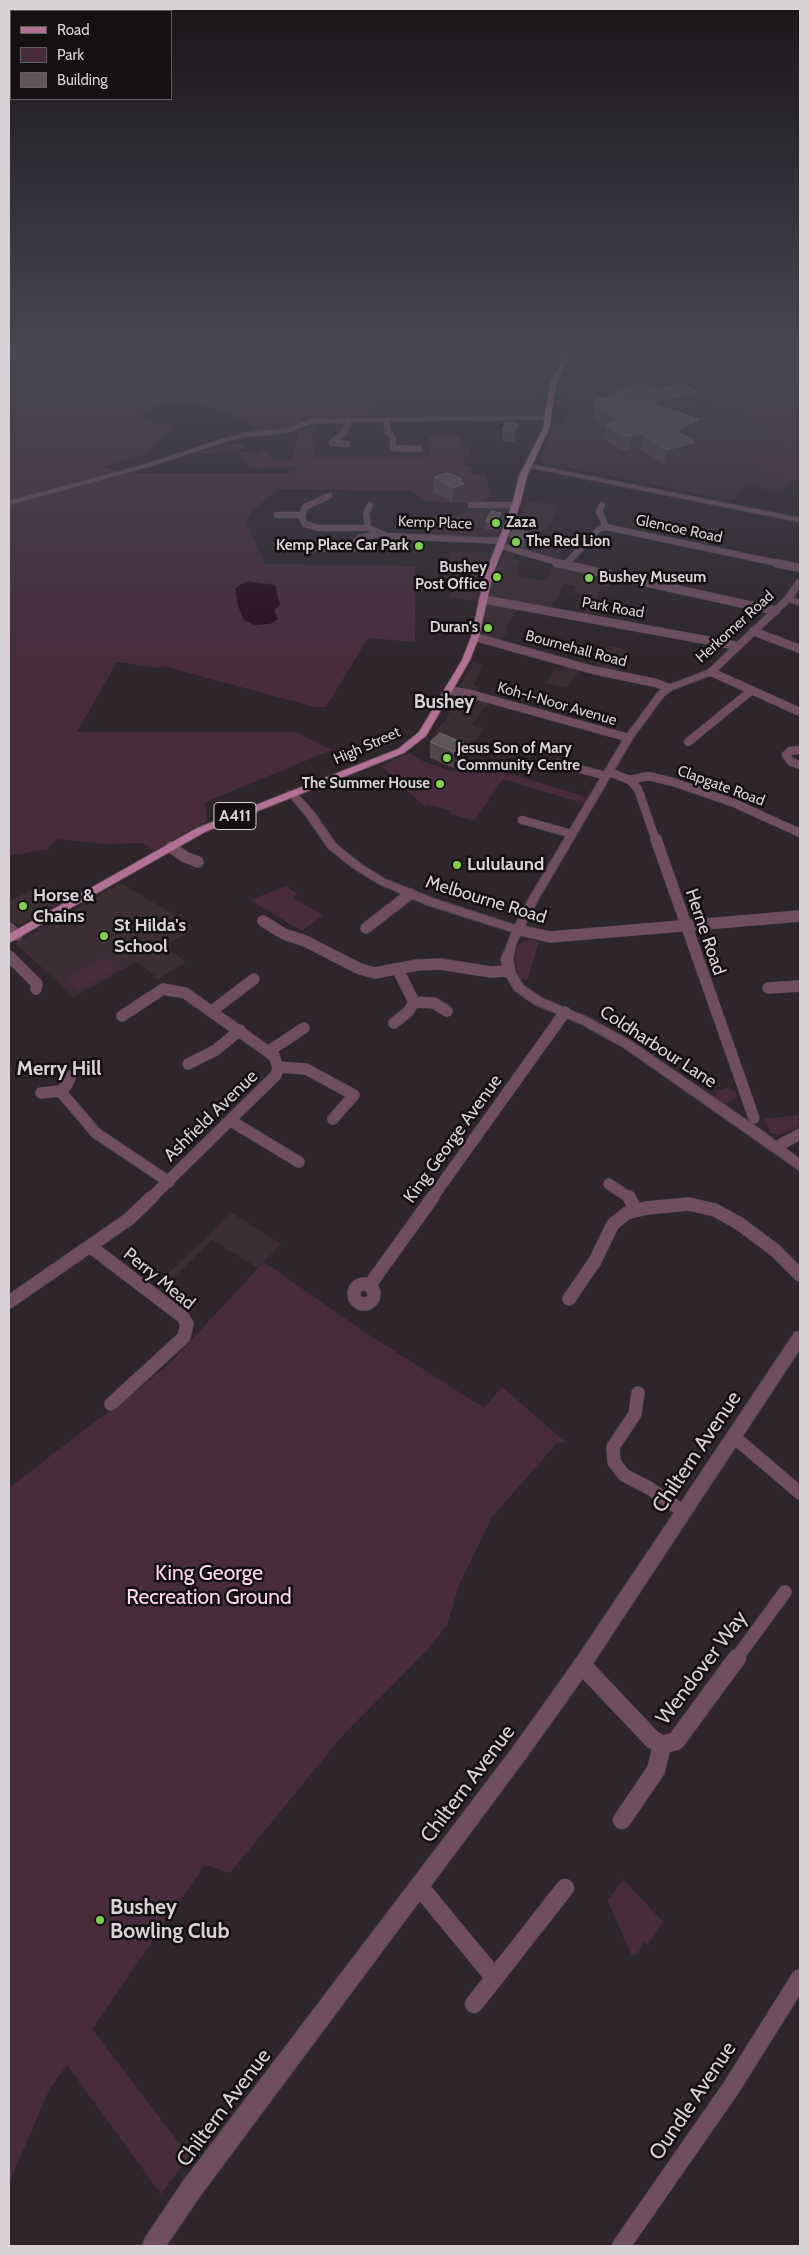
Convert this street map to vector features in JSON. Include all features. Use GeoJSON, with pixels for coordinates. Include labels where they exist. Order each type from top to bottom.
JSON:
{"type":"FeatureCollection","features":[{"type":"Feature","properties":{"kind":"main road","name":"A411"},"geometry":{"type":"LineString","coordinates":[[529,466],[535,455]]}},
{"type":"Feature","properties":{"kind":"main road","name":"High Street"},"geometry":{"type":"LineString","coordinates":[[12,934],[200,830],[410,745],[423,734],[466,660],[475,637],[489,574],[516,505],[520,484],[529,466]]}},
{"type":"Feature","properties":{"kind":"street"},"geometry":{"type":"LineString","coordinates":[[9,502],[177,455]]}},
{"type":"Feature","properties":{"kind":"street"},"geometry":{"type":"LineString","coordinates":[[529,466],[681,494],[800,520]]}},
{"type":"Feature","properties":{"kind":"street"},"geometry":{"type":"LineString","coordinates":[[277,515],[302,515],[307,505],[329,496]]}},
{"type":"Feature","properties":{"kind":"street"},"geometry":{"type":"LineString","coordinates":[[368,528],[366,513],[370,505]]}},
{"type":"Feature","properties":{"kind":"street"},"geometry":{"type":"LineString","coordinates":[[470,505],[516,505]]}},
{"type":"Feature","properties":{"kind":"street"},"geometry":{"type":"LineString","coordinates":[[566,564],[599,529],[606,527],[599,511],[602,505]]}},
{"type":"Feature","properties":{"kind":"street","name":"Kemp Place"},"geometry":{"type":"LineString","coordinates":[[302,515],[305,524],[315,528],[368,528],[379,534],[502,543],[566,564],[776,611]]}},
{"type":"Feature","properties":{"kind":"street","name":"Glencoe Road"},"geometry":{"type":"LineString","coordinates":[[606,527],[800,568]]}},
{"type":"Feature","properties":{"kind":"street"},"geometry":{"type":"LineString","coordinates":[[289,549],[356,548],[358,538],[379,534]]}},
{"type":"Feature","properties":{"kind":"street","name":"Herkomer Road"},"geometry":{"type":"LineString","coordinates":[[519,930],[533,900],[629,738],[661,694],[669,688],[711,672],[776,611],[800,582]]}},
{"type":"Feature","properties":{"kind":"street"},"geometry":{"type":"LineString","coordinates":[[788,598],[800,603]]}},
{"type":"Feature","properties":{"kind":"street","name":"Park Road"},"geometry":{"type":"LineString","coordinates":[[482,599],[738,646]]}},
{"type":"Feature","properties":{"kind":"street"},"geometry":{"type":"LineString","coordinates":[[753,631],[800,649]]}},
{"type":"Feature","properties":{"kind":"street","name":"Bournehall Road"},"geometry":{"type":"LineString","coordinates":[[475,637],[593,670],[656,683],[669,688]]}},
{"type":"Feature","properties":{"kind":"street"},"geometry":{"type":"LineString","coordinates":[[711,672],[800,712]]}},
{"type":"Feature","properties":{"kind":"street","name":"Koh-I-Noor Avenue"},"geometry":{"type":"LineString","coordinates":[[448,690],[481,697],[629,738]]}},
{"type":"Feature","properties":{"kind":"street"},"geometry":{"type":"LineString","coordinates":[[688,742],[752,690]]}},
{"type":"Feature","properties":{"kind":"street"},"geometry":{"type":"LineString","coordinates":[[696,721],[706,726]]}},
{"type":"Feature","properties":{"kind":"street"},"geometry":{"type":"LineString","coordinates":[[800,750],[790,751],[786,755],[791,762],[800,765]]}},
{"type":"Feature","properties":{"kind":"street"},"geometry":{"type":"LineString","coordinates":[[558,763],[630,780]]}},
{"type":"Feature","properties":{"kind":"street","name":"Clapgate Road"},"geometry":{"type":"LineString","coordinates":[[630,780],[648,776],[673,782],[734,802],[800,833]]}},
{"type":"Feature","properties":{"kind":"street","name":"Herne Road"},"geometry":{"type":"LineString","coordinates":[[630,780],[638,789],[754,1118]]}},
{"type":"Feature","properties":{"kind":"street","name":"Melbourne Road"},"geometry":{"type":"LineString","coordinates":[[292,793],[332,846],[342,855],[381,881],[410,894],[519,930],[550,937],[800,916]]}},
{"type":"Feature","properties":{"kind":"street"},"geometry":{"type":"LineString","coordinates":[[522,820],[572,834]]}},
{"type":"Feature","properties":{"kind":"street"},"geometry":{"type":"LineString","coordinates":[[171,847],[185,857],[198,862]]}},
{"type":"Feature","properties":{"kind":"street"},"geometry":{"type":"LineString","coordinates":[[366,928],[410,894]]}},
{"type":"Feature","properties":{"kind":"street"},"geometry":{"type":"LineString","coordinates":[[263,922],[284,934],[305,941],[360,969],[383,973],[417,965],[440,964],[491,972],[509,971],[507,960],[509,949],[519,930]]}},
{"type":"Feature","properties":{"kind":"street"},"geometry":{"type":"LineString","coordinates":[[9,956],[37,984],[36,989]]}},
{"type":"Feature","properties":{"kind":"street"},"geometry":{"type":"LineString","coordinates":[[398,970],[414,1002]]}},
{"type":"Feature","properties":{"kind":"street","name":"Coldharbour Lane"},"geometry":{"type":"LineString","coordinates":[[509,971],[520,988],[538,1001],[565,1012],[627,1044],[776,1147],[800,1166]]}},
{"type":"Feature","properties":{"kind":"street"},"geometry":{"type":"LineString","coordinates":[[212,1011],[254,979]]}},
{"type":"Feature","properties":{"kind":"street"},"geometry":{"type":"LineString","coordinates":[[768,988],[800,986]]}},
{"type":"Feature","properties":{"kind":"street","name":"Ashfield Avenue"},"geometry":{"type":"LineString","coordinates":[[9,1302],[129,1219],[169,1182],[276,1075],[278,1067],[276,1060],[269,1052],[185,993],[163,989],[122,1016]]}},
{"type":"Feature","properties":{"kind":"street"},"geometry":{"type":"LineString","coordinates":[[414,1002],[434,1003],[448,1011]]}},
{"type":"Feature","properties":{"kind":"street"},"geometry":{"type":"LineString","coordinates":[[394,1023],[408,1012],[414,1002]]}},
{"type":"Feature","properties":{"kind":"street","name":"King George Avenue"},"geometry":{"type":"LineString","coordinates":[[369,1286],[565,1012]]}},
{"type":"Feature","properties":{"kind":"street"},"geometry":{"type":"LineString","coordinates":[[269,1052],[304,1028]]}},
{"type":"Feature","properties":{"kind":"street"},"geometry":{"type":"LineString","coordinates":[[188,1064],[216,1050],[240,1030]]}},
{"type":"Feature","properties":{"kind":"street"},"geometry":{"type":"LineString","coordinates":[[278,1067],[306,1069],[354,1095],[333,1119]]}},
{"type":"Feature","properties":{"kind":"street"},"geometry":{"type":"LineString","coordinates":[[41,1093],[60,1090],[66,1086],[71,1076]]}},
{"type":"Feature","properties":{"kind":"street"},"geometry":{"type":"LineString","coordinates":[[60,1090],[96,1133],[169,1182]]}},
{"type":"Feature","properties":{"kind":"street"},"geometry":{"type":"LineString","coordinates":[[231,1120],[299,1162]]}},
{"type":"Feature","properties":{"kind":"street"},"geometry":{"type":"LineString","coordinates":[[776,1147],[800,1134]]}},
{"type":"Feature","properties":{"kind":"street"},"geometry":{"type":"LineString","coordinates":[[609,1184],[630,1197],[636,1210]]}},
{"type":"Feature","properties":{"kind":"street"},"geometry":{"type":"LineString","coordinates":[[569,1299],[595,1261],[613,1224],[627,1213],[636,1210],[689,1204],[715,1210],[740,1224],[776,1251],[800,1275]]}},
{"type":"Feature","properties":{"kind":"street","name":"Perry Mead"},"geometry":{"type":"LineString","coordinates":[[90,1247],[184,1317],[188,1324],[184,1337],[111,1404]]}},
{"type":"Feature","properties":{"kind":"street","name":"Chiltern Avenue"},"geometry":{"type":"LineString","coordinates":[[154,2246],[192,2188],[511,1766],[582,1665],[800,1337]]}},
{"type":"Feature","properties":{"kind":"street"},"geometry":{"type":"LineString","coordinates":[[638,1393],[635,1414],[613,1447],[614,1462],[624,1476],[649,1488],[684,1512]]}},
{"type":"Feature","properties":{"kind":"street"},"geometry":{"type":"LineString","coordinates":[[734,1437],[800,1493]]}},
{"type":"Feature","properties":{"kind":"street","name":"Wendover Way"},"geometry":{"type":"LineString","coordinates":[[582,1665],[652,1739],[662,1745],[676,1741],[785,1592]]}},
{"type":"Feature","properties":{"kind":"street"},"geometry":{"type":"LineString","coordinates":[[622,1820],[656,1770],[662,1745]]}},
{"type":"Feature","properties":{"kind":"street"},"geometry":{"type":"LineString","coordinates":[[419,1886],[494,1977]]}},
{"type":"Feature","properties":{"kind":"street"},"geometry":{"type":"LineString","coordinates":[[474,2004],[566,1888]]}},
{"type":"Feature","properties":{"kind":"street","name":"Oundle Avenue"},"geometry":{"type":"LineString","coordinates":[[621,2246],[731,2088],[800,1978]]}},
{"type":"Feature","properties":{"kind":"shaded area"},"geometry":{"type":"Polygon","coordinates":[[[541,455],[748,455],[800,467],[800,478],[789,483],[782,493],[775,491],[773,494],[748,483],[733,501],[542,463],[541,455]]]}},
{"type":"Feature","properties":{"kind":"shaded area"},"geometry":{"type":"Polygon","coordinates":[[[526,501],[562,505],[550,526],[537,533],[534,539],[564,547],[554,559],[509,544],[526,501]]]}},
{"type":"Feature","properties":{"kind":"shaded area"},"geometry":{"type":"Polygon","coordinates":[[[481,507],[508,508],[508,514],[496,538],[429,536],[423,516],[456,515],[481,507]]]}},
{"type":"Feature","properties":{"kind":"shaded area"},"geometry":{"type":"Polygon","coordinates":[[[708,526],[723,529],[716,540],[711,539],[707,546],[697,544],[708,526]]]}},
{"type":"Feature","properties":{"kind":"shaded area"},"geometry":{"type":"Polygon","coordinates":[[[506,550],[517,552],[513,558],[519,560],[516,568],[518,569],[517,576],[544,581],[552,571],[549,570],[555,564],[614,578],[607,590],[601,589],[589,615],[583,614],[591,596],[573,593],[576,586],[564,584],[551,608],[491,596],[494,574],[506,550]]]}},
{"type":"Feature","properties":{"kind":"shaded area"},"geometry":{"type":"Polygon","coordinates":[[[451,552],[492,553],[475,601],[451,598],[451,584],[456,581],[455,563],[447,562],[451,552]]]}},
{"type":"Feature","properties":{"kind":"shaded area"},"geometry":{"type":"Polygon","coordinates":[[[247,581],[275,585],[280,605],[274,610],[278,619],[270,624],[255,625],[244,620],[238,606],[235,588],[247,581]]]}},
{"type":"Feature","properties":{"kind":"shaded area"},"geometry":{"type":"Polygon","coordinates":[[[487,604],[520,607],[508,623],[507,632],[500,640],[484,635],[487,604]]]}},
{"type":"Feature","properties":{"kind":"shaded area"},"geometry":{"type":"Polygon","coordinates":[[[609,646],[628,650],[618,673],[595,667],[609,646]]]}},
{"type":"Feature","properties":{"kind":"shaded area"},"geometry":{"type":"Polygon","coordinates":[[[473,662],[482,665],[474,685],[479,687],[476,691],[459,688],[473,662]]]}},
{"type":"Feature","properties":{"kind":"shaded area"},"geometry":{"type":"Polygon","coordinates":[[[566,665],[580,670],[566,688],[546,683],[556,669],[562,671],[566,665]]]}},
{"type":"Feature","properties":{"kind":"shaded area"},"geometry":{"type":"Polygon","coordinates":[[[457,695],[489,703],[471,725],[484,729],[471,745],[433,735],[446,720],[457,695]]]}},
{"type":"Feature","properties":{"kind":"shaded area"},"geometry":{"type":"Polygon","coordinates":[[[43,883],[64,901],[23,923],[16,924],[9,920],[9,902],[43,883]]]}},
{"type":"Feature","properties":{"kind":"shaded area","name":"St Hilda's School"},"geometry":{"type":"Polygon","coordinates":[[[121,883],[191,925],[192,930],[164,946],[186,962],[157,980],[154,975],[136,962],[74,997],[15,943],[121,883]]]}},
{"type":"Feature","properties":{"kind":"shaded area"},"geometry":{"type":"Polygon","coordinates":[[[232,1213],[281,1244],[258,1268],[212,1240],[161,1290],[155,1286],[232,1213]]]}},
{"type":"Feature","properties":{"kind":"green space"},"geometry":{"type":"Polygon","coordinates":[[[9,455],[141,455],[103,467],[119,471],[9,500],[9,455]]]}},
{"type":"Feature","properties":{"kind":"green space"},"geometry":{"type":"Polygon","coordinates":[[[241,455],[269,455],[272,459],[291,461],[293,455],[313,455],[312,457],[430,457],[430,455],[470,455],[470,457],[464,457],[465,466],[471,466],[471,475],[486,475],[490,495],[484,503],[424,501],[412,491],[277,489],[250,514],[246,521],[265,564],[415,566],[415,642],[368,638],[326,707],[315,707],[163,666],[159,668],[117,662],[77,732],[295,732],[332,750],[205,802],[207,821],[153,851],[143,843],[104,844],[57,839],[48,849],[9,856],[9,505],[132,473],[291,473],[298,467],[250,468],[241,455]]]}},
{"type":"Feature","properties":{"kind":"green space"},"geometry":{"type":"Polygon","coordinates":[[[800,455],[800,461],[794,464],[800,467],[800,478],[789,483],[741,458],[745,456],[800,455]]]}},
{"type":"Feature","properties":{"kind":"green space"},"geometry":{"type":"Polygon","coordinates":[[[409,753],[422,761],[454,772],[462,764],[515,775],[586,797],[582,803],[503,779],[474,821],[450,814],[452,811],[427,804],[425,807],[381,766],[409,753]]]}},
{"type":"Feature","properties":{"kind":"green space"},"geometry":{"type":"Polygon","coordinates":[[[286,886],[297,894],[292,898],[323,915],[302,931],[250,900],[286,886]]]}},
{"type":"Feature","properties":{"kind":"green space"},"geometry":{"type":"Polygon","coordinates":[[[526,940],[535,940],[538,944],[528,979],[525,980],[520,978],[515,958],[517,946],[526,940]]]}},
{"type":"Feature","properties":{"kind":"green space"},"geometry":{"type":"Polygon","coordinates":[[[106,958],[117,970],[78,990],[67,978],[106,958]]]}},
{"type":"Feature","properties":{"kind":"green space"},"geometry":{"type":"Polygon","coordinates":[[[727,1088],[735,1091],[737,1097],[729,1102],[721,1102],[716,1098],[716,1091],[727,1088]]]}},
{"type":"Feature","properties":{"kind":"green space"},"geometry":{"type":"Polygon","coordinates":[[[800,1115],[800,1126],[779,1135],[771,1133],[764,1119],[800,1115]]]}},
{"type":"Feature","properties":{"kind":"green space","name":"King George Recreation Ground"},"geometry":{"type":"Polygon","coordinates":[[[264,1262],[360,1329],[484,1408],[502,1387],[565,1442],[556,1444],[492,1517],[459,1585],[447,1625],[430,1647],[343,1735],[230,1873],[205,1865],[92,2029],[189,2156],[161,2194],[67,2065],[49,2090],[9,2183],[9,1488],[166,1367],[264,1262]]]}},
{"type":"Feature","properties":{"kind":"green space"},"geometry":{"type":"Polygon","coordinates":[[[623,1879],[663,1922],[648,1945],[644,1942],[639,1951],[632,1956],[608,1901],[623,1879]]]}},
{"type":"Feature","properties":{"kind":"building"},"geometry":{"type":"Polygon","coordinates":[[[446,473],[462,479],[458,480],[464,484],[453,488],[434,477],[446,473]]]}},
{"type":"Feature","properties":{"kind":"building"},"geometry":{"type":"Polygon","coordinates":[[[491,511],[501,513],[495,523],[486,521],[491,511]]]}},
{"type":"Feature","properties":{"kind":"building"},"geometry":{"type":"Polygon","coordinates":[[[513,530],[529,532],[525,540],[510,536],[513,530]]]}},
{"type":"Feature","properties":{"kind":"building"},"geometry":{"type":"Polygon","coordinates":[[[440,733],[464,743],[454,752],[430,742],[440,733]]]}},
{"type":"Feature","properties":{"kind":"place","name":"Zaza"},"geometry":{"type":"Point","coordinates":[496,523]}},
{"type":"Feature","properties":{"kind":"place","name":"The Red Lion"},"geometry":{"type":"Point","coordinates":[516,542]}},
{"type":"Feature","properties":{"kind":"place","name":"Kemp Place Car Park"},"geometry":{"type":"Point","coordinates":[419,546]}},
{"type":"Feature","properties":{"kind":"place","name":"Bushey Post Office"},"geometry":{"type":"Point","coordinates":[497,577]}},
{"type":"Feature","properties":{"kind":"place","name":"Bushey Museum"},"geometry":{"type":"Point","coordinates":[589,578]}},
{"type":"Feature","properties":{"kind":"place","name":"Duran's"},"geometry":{"type":"Point","coordinates":[488,628]}},
{"type":"Feature","properties":{"kind":"place","name":"Jesus Son of Mary Community Centre"},"geometry":{"type":"Point","coordinates":[447,758]}},
{"type":"Feature","properties":{"kind":"place","name":"The Summer House"},"geometry":{"type":"Point","coordinates":[440,784]}},
{"type":"Feature","properties":{"kind":"place","name":"Lululaund"},"geometry":{"type":"Point","coordinates":[457,865]}},
{"type":"Feature","properties":{"kind":"place","name":"Horse & Chains"},"geometry":{"type":"Point","coordinates":[23,906]}},
{"type":"Feature","properties":{"kind":"place","name":"St Hilda's School"},"geometry":{"type":"Point","coordinates":[104,936]}},
{"type":"Feature","properties":{"kind":"place","name":"Bushey Bowling Club"},"geometry":{"type":"Point","coordinates":[100,1920]}},
{"type":"Feature","properties":{"kind":"district","name":"Bushey"},"geometry":{"type":"Point","coordinates":[444,702]}},
{"type":"Feature","properties":{"kind":"district","name":"Merry Hill"},"geometry":{"type":"Point","coordinates":[59,1069]}}]}
